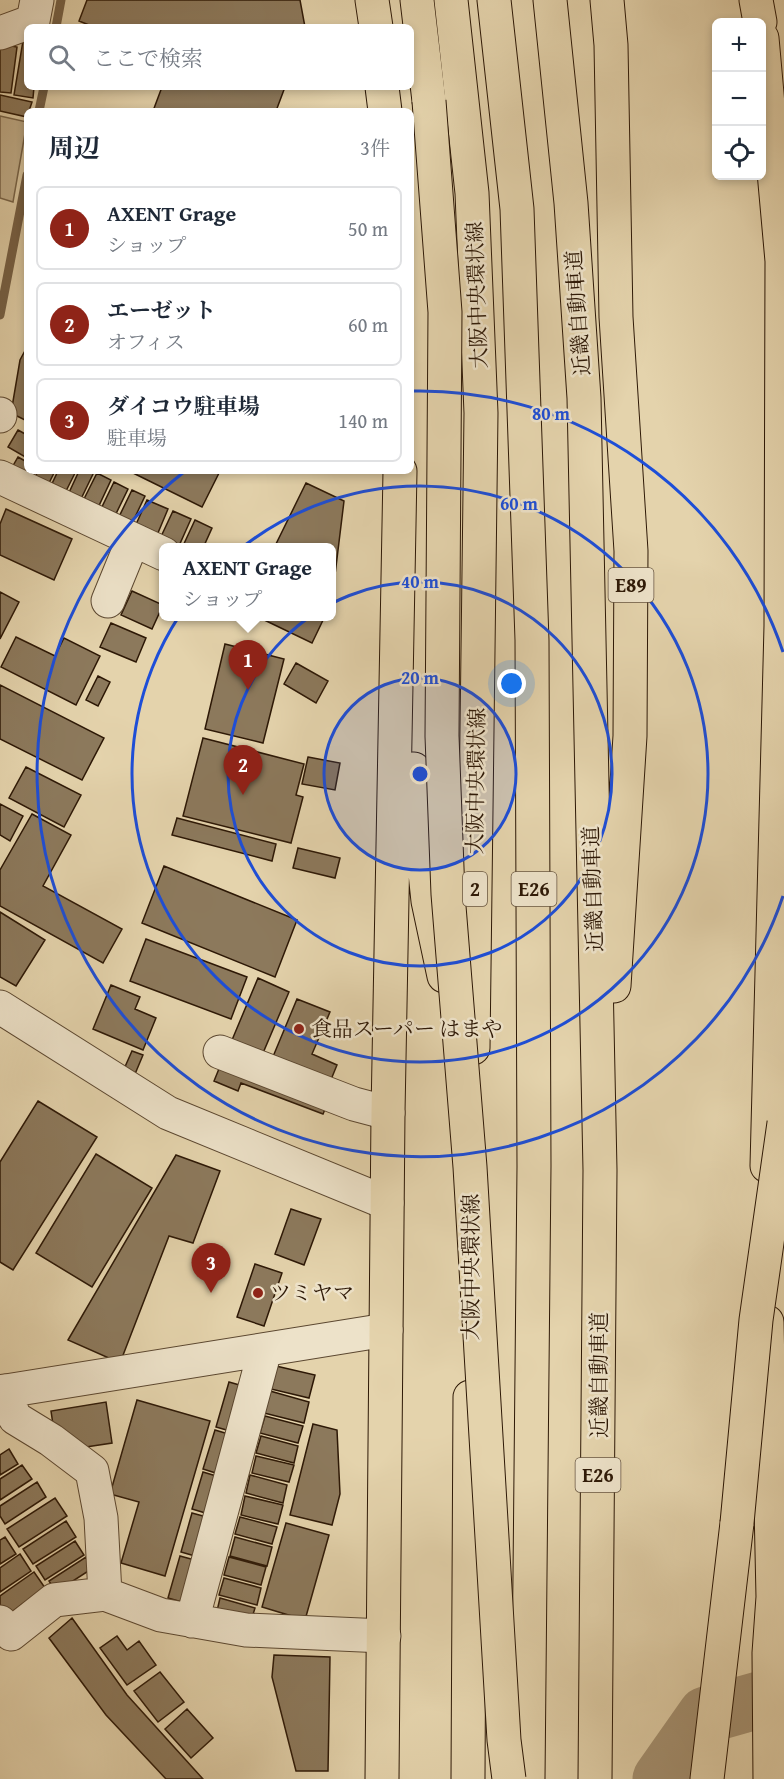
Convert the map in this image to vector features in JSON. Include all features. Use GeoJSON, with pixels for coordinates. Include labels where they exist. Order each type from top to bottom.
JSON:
{"type":"FeatureCollection","features":[{"type":"Feature","properties":{"kind":"main road"},"geometry":{"type":"LineString","coordinates":[[372,0],[376,24]]}},
{"type":"Feature","properties":{"kind":"main road"},"geometry":{"type":"LineString","coordinates":[[417,0],[429,101],[445,312],[442,712],[448,894],[470,1167],[504,1740],[509,1779]]}},
{"type":"Feature","properties":{"kind":"main road","name":"大阪中央環状線"},"geometry":{"type":"LineString","coordinates":[[451,0],[472,193],[481,413],[472,1113],[468,1779]]}},
{"type":"Feature","properties":{"kind":"main road","name":"E26"},"geometry":{"type":"LineString","coordinates":[[494,0],[517,209],[532,640],[534,1166],[528,1779]]}},
{"type":"Feature","properties":{"kind":"main road","name":"近畿自動車道"},"geometry":{"type":"LineString","coordinates":[[550,0],[571,203],[584,398],[600,1170],[596,1779]]}},
{"type":"Feature","properties":{"kind":"main road","name":"E89"},"geometry":{"type":"LineString","coordinates":[[600,1170],[630,736],[631,551],[616,317],[611,45],[607,0]]}},
{"type":"Feature","properties":{"kind":"main road"},"geometry":{"type":"LineString","coordinates":[[756,0],[759,18]]}},
{"type":"Feature","properties":{"kind":"main road"},"geometry":{"type":"LineString","coordinates":[[765,72],[782,261],[781,626],[766,1185],[773,1597],[769,1653],[770,1779]]}},
{"type":"Feature","properties":{"kind":"main road"},"geometry":{"type":"LineString","coordinates":[[382,90],[385,108]]}},
{"type":"Feature","properties":{"kind":"main road","name":"2"},"geometry":{"type":"LineString","coordinates":[[382,1779],[388,1113],[400,474]]}},
{"type":"Feature","properties":{"kind":"main road","name":"2"},"geometry":{"type":"LineString","coordinates":[[399,614],[428,901],[472,1113]]}},
{"type":"Feature","properties":{"kind":"main road"},"geometry":{"type":"LineString","coordinates":[[766,1185],[784,1104]]}},
{"type":"Feature","properties":{"kind":"main road"},"geometry":{"type":"LineString","coordinates":[[707,1779],[737,1523],[756,1320],[784,1123]]}},
{"type":"Feature","properties":{"kind":"street"},"geometry":{"type":"LineString","coordinates":[[25,24],[33,21],[37,0]]}},
{"type":"Feature","properties":{"kind":"street"},"geometry":{"type":"LineString","coordinates":[[0,33],[24,24]]}},
{"type":"Feature","properties":{"kind":"street"},"geometry":{"type":"LineString","coordinates":[[0,477],[159,552]]}},
{"type":"Feature","properties":{"kind":"street"},"geometry":{"type":"LineString","coordinates":[[108,602],[133,540]]}},
{"type":"Feature","properties":{"kind":"street"},"geometry":{"type":"LineString","coordinates":[[0,1007],[168,1113],[387,1203]]}},
{"type":"Feature","properties":{"kind":"street"},"geometry":{"type":"LineString","coordinates":[[220,1052],[354,1104],[388,1113]]}},
{"type":"Feature","properties":{"kind":"street"},"geometry":{"type":"LineString","coordinates":[[105,1594],[101,1518],[92,1471],[51,1440],[15,1418],[2,1391],[386,1330]]}},
{"type":"Feature","properties":{"kind":"street"},"geometry":{"type":"LineString","coordinates":[[192,1621],[265,1350]]}},
{"type":"Feature","properties":{"kind":"street"},"geometry":{"type":"LineString","coordinates":[[0,1623],[11,1634],[54,1600],[105,1594],[161,1615],[246,1630],[384,1636]]}},
{"type":"Feature","properties":{"kind":"shaded area"},"geometry":{"type":"Polygon","coordinates":[[[0,116],[24,121],[24,139],[13,202],[0,198],[0,116]]]}},
{"type":"Feature","properties":{"kind":"building"},"geometry":{"type":"Polygon","coordinates":[[[87,0],[300,0],[304,24],[86,24],[79,21],[87,0]]]}},
{"type":"Feature","properties":{"kind":"building"},"geometry":{"type":"Polygon","coordinates":[[[23,41],[24,90],[34,90],[33,98],[14,95],[23,41]]]}},
{"type":"Feature","properties":{"kind":"building"},"geometry":{"type":"Polygon","coordinates":[[[0,44],[17,47],[11,93],[0,92],[0,44]]]}},
{"type":"Feature","properties":{"kind":"building"},"geometry":{"type":"Polygon","coordinates":[[[161,90],[284,90],[277,108],[154,108],[161,90]]]}},
{"type":"Feature","properties":{"kind":"building"},"geometry":{"type":"Polygon","coordinates":[[[0,95],[32,102],[30,108],[24,108],[24,116],[0,111],[0,95]]]}},
{"type":"Feature","properties":{"kind":"building"},"geometry":{"type":"Polygon","coordinates":[[[24,353],[24,420],[11,413],[20,360],[24,353]]]}},
{"type":"Feature","properties":{"kind":"building"},"geometry":{"type":"Polygon","coordinates":[[[18,430],[24,433],[24,456],[8,447],[18,430]]]}},
{"type":"Feature","properties":{"kind":"building"},"geometry":{"type":"Polygon","coordinates":[[[18,457],[24,460],[24,474],[31,474],[27,481],[10,471],[18,457]]]}},
{"type":"Feature","properties":{"kind":"building"},"geometry":{"type":"Polygon","coordinates":[[[37,474],[54,474],[46,489],[33,482],[37,474]]]}},
{"type":"Feature","properties":{"kind":"building"},"geometry":{"type":"Polygon","coordinates":[[[57,474],[74,474],[63,497],[49,490],[57,474]]]}},
{"type":"Feature","properties":{"kind":"building"},"geometry":{"type":"Polygon","coordinates":[[[78,474],[93,474],[79,503],[67,497],[78,474]]]}},
{"type":"Feature","properties":{"kind":"building"},"geometry":{"type":"Polygon","coordinates":[[[96,474],[111,480],[96,512],[81,505],[96,474]]]}},
{"type":"Feature","properties":{"kind":"building"},"geometry":{"type":"Polygon","coordinates":[[[135,474],[218,474],[202,507],[135,474]]]}},
{"type":"Feature","properties":{"kind":"building"},"geometry":{"type":"Polygon","coordinates":[[[114,482],[128,489],[112,522],[98,515],[114,482]]]}},
{"type":"Feature","properties":{"kind":"building"},"geometry":{"type":"Polygon","coordinates":[[[306,483],[344,501],[336,567],[336,543],[276,543],[306,483]]]}},
{"type":"Feature","properties":{"kind":"building"},"geometry":{"type":"Polygon","coordinates":[[[132,490],[145,496],[128,532],[115,525],[132,490]]]}},
{"type":"Feature","properties":{"kind":"building"},"geometry":{"type":"Polygon","coordinates":[[[147,500],[168,509],[155,540],[133,531],[147,500]]]}},
{"type":"Feature","properties":{"kind":"building"},"geometry":{"type":"Polygon","coordinates":[[[6,509],[72,539],[54,580],[0,555],[0,524],[6,509]]]}},
{"type":"Feature","properties":{"kind":"building"},"geometry":{"type":"Polygon","coordinates":[[[173,511],[191,519],[180,543],[158,543],[173,511]]]}},
{"type":"Feature","properties":{"kind":"building"},"geometry":{"type":"Polygon","coordinates":[[[195,520],[212,528],[205,543],[184,543],[195,520]]]}},
{"type":"Feature","properties":{"kind":"building"},"geometry":{"type":"Polygon","coordinates":[[[132,591],[159,603],[159,614],[152,629],[121,615],[132,591]]]}},
{"type":"Feature","properties":{"kind":"building"},"geometry":{"type":"Polygon","coordinates":[[[0,592],[19,602],[0,639],[0,592]]]}},
{"type":"Feature","properties":{"kind":"building"},"geometry":{"type":"Polygon","coordinates":[[[266,621],[323,621],[312,643],[266,621]]]}},
{"type":"Feature","properties":{"kind":"building"},"geometry":{"type":"Polygon","coordinates":[[[111,623],[146,638],[136,662],[100,647],[111,623]]]}},
{"type":"Feature","properties":{"kind":"building"},"geometry":{"type":"Polygon","coordinates":[[[16,637],[55,656],[64,638],[100,656],[76,705],[1,667],[16,637]]]}},
{"type":"Feature","properties":{"kind":"building"},"geometry":{"type":"Polygon","coordinates":[[[225,644],[284,659],[263,743],[205,729],[225,644]]]}},
{"type":"Feature","properties":{"kind":"building"},"geometry":{"type":"Polygon","coordinates":[[[296,663],[328,681],[316,703],[284,684],[296,663]]]}},
{"type":"Feature","properties":{"kind":"building"},"geometry":{"type":"Polygon","coordinates":[[[98,676],[110,682],[98,706],[86,700],[98,676]]]}},
{"type":"Feature","properties":{"kind":"building"},"geometry":{"type":"Polygon","coordinates":[[[0,685],[104,738],[82,780],[0,739],[0,685]]]}},
{"type":"Feature","properties":{"kind":"building"},"geometry":{"type":"Polygon","coordinates":[[[203,738],[304,764],[296,795],[303,797],[291,843],[183,816],[203,738]]]}},
{"type":"Feature","properties":{"kind":"building"},"geometry":{"type":"Polygon","coordinates":[[[308,757],[340,763],[335,790],[302,784],[308,757]]]}},
{"type":"Feature","properties":{"kind":"building"},"geometry":{"type":"Polygon","coordinates":[[[26,767],[81,795],[64,827],[9,798],[26,767]]]}},
{"type":"Feature","properties":{"kind":"building"},"geometry":{"type":"Polygon","coordinates":[[[0,804],[23,816],[10,841],[0,835],[0,804]]]}},
{"type":"Feature","properties":{"kind":"building"},"geometry":{"type":"Polygon","coordinates":[[[32,814],[71,835],[43,886],[122,929],[103,963],[0,906],[0,870],[32,814]]]}},
{"type":"Feature","properties":{"kind":"building"},"geometry":{"type":"Polygon","coordinates":[[[177,818],[276,844],[272,861],[172,835],[177,818]]]}},
{"type":"Feature","properties":{"kind":"building"},"geometry":{"type":"Polygon","coordinates":[[[298,848],[340,858],[335,878],[293,868],[298,848]]]}},
{"type":"Feature","properties":{"kind":"building"},"geometry":{"type":"Polygon","coordinates":[[[164,866],[297,920],[275,977],[142,923],[164,866]]]}},
{"type":"Feature","properties":{"kind":"building"},"geometry":{"type":"Polygon","coordinates":[[[0,912],[45,940],[16,986],[0,977],[0,912]]]}},
{"type":"Feature","properties":{"kind":"building"},"geometry":{"type":"Polygon","coordinates":[[[146,939],[247,977],[231,1019],[130,981],[146,939]]]}},
{"type":"Feature","properties":{"kind":"building"},"geometry":{"type":"Polygon","coordinates":[[[258,978],[289,992],[263,1053],[232,1040],[258,978]]]}},
{"type":"Feature","properties":{"kind":"building"},"geometry":{"type":"Polygon","coordinates":[[[111,985],[140,997],[135,1009],[156,1018],[143,1050],[93,1029],[111,985]]]}},
{"type":"Feature","properties":{"kind":"building"},"geometry":{"type":"Polygon","coordinates":[[[297,999],[330,1012],[312,1054],[337,1065],[330,1082],[272,1059],[297,999]]]}},
{"type":"Feature","properties":{"kind":"building"},"geometry":{"type":"Polygon","coordinates":[[[132,1051],[143,1055],[135,1074],[124,1069],[132,1051]]]}},
{"type":"Feature","properties":{"kind":"building"},"geometry":{"type":"Polygon","coordinates":[[[223,1059],[329,1100],[323,1114],[241,1083],[238,1091],[214,1081],[223,1059]]]}},
{"type":"Feature","properties":{"kind":"building"},"geometry":{"type":"Polygon","coordinates":[[[38,1101],[97,1137],[13,1270],[0,1262],[0,1162],[38,1101]]]}},
{"type":"Feature","properties":{"kind":"building"},"geometry":{"type":"Polygon","coordinates":[[[96,1154],[152,1188],[92,1287],[36,1253],[96,1154]]]}},
{"type":"Feature","properties":{"kind":"building"},"geometry":{"type":"Polygon","coordinates":[[[176,1155],[220,1171],[193,1243],[169,1236],[120,1363],[68,1340],[176,1155]]]}},
{"type":"Feature","properties":{"kind":"building"},"geometry":{"type":"Polygon","coordinates":[[[291,1209],[321,1219],[304,1265],[275,1254],[291,1209]]]}},
{"type":"Feature","properties":{"kind":"building"},"geometry":{"type":"Polygon","coordinates":[[[255,1264],[282,1273],[264,1326],[237,1317],[255,1264]]]}},
{"type":"Feature","properties":{"kind":"building"},"geometry":{"type":"Polygon","coordinates":[[[276,1366],[315,1375],[309,1398],[271,1389],[276,1366]]]}},
{"type":"Feature","properties":{"kind":"building"},"geometry":{"type":"Polygon","coordinates":[[[229,1382],[250,1388],[237,1433],[216,1427],[229,1382]]]}},
{"type":"Feature","properties":{"kind":"building"},"geometry":{"type":"Polygon","coordinates":[[[270,1391],[309,1402],[304,1423],[264,1413],[270,1391]]]}},
{"type":"Feature","properties":{"kind":"building"},"geometry":{"type":"Polygon","coordinates":[[[137,1400],[210,1421],[165,1576],[121,1563],[139,1502],[110,1494],[137,1400]]]}},
{"type":"Feature","properties":{"kind":"building"},"geometry":{"type":"Polygon","coordinates":[[[106,1402],[112,1443],[86,1447],[54,1431],[51,1411],[106,1402]]]}},
{"type":"Feature","properties":{"kind":"building"},"geometry":{"type":"Polygon","coordinates":[[[265,1416],[303,1426],[298,1443],[260,1433],[265,1416]]]}},
{"type":"Feature","properties":{"kind":"building"},"geometry":{"type":"Polygon","coordinates":[[[313,1424],[337,1430],[340,1494],[332,1525],[290,1515],[313,1424]]]}},
{"type":"Feature","properties":{"kind":"building"},"geometry":{"type":"Polygon","coordinates":[[[215,1430],[235,1436],[222,1475],[203,1469],[215,1430]]]}},
{"type":"Feature","properties":{"kind":"building"},"geometry":{"type":"Polygon","coordinates":[[[261,1436],[298,1446],[294,1463],[256,1453],[261,1436]]]}},
{"type":"Feature","properties":{"kind":"building"},"geometry":{"type":"Polygon","coordinates":[[[9,1449],[18,1464],[0,1475],[0,1455],[9,1449]]]}},
{"type":"Feature","properties":{"kind":"building"},"geometry":{"type":"Polygon","coordinates":[[[256,1456],[294,1465],[289,1482],[252,1473],[256,1456]]]}},
{"type":"Feature","properties":{"kind":"building"},"geometry":{"type":"Polygon","coordinates":[[[22,1465],[32,1479],[0,1500],[0,1479],[22,1465]]]}},
{"type":"Feature","properties":{"kind":"building"},"geometry":{"type":"Polygon","coordinates":[[[203,1472],[223,1478],[212,1515],[192,1509],[203,1472]]]}},
{"type":"Feature","properties":{"kind":"building"},"geometry":{"type":"Polygon","coordinates":[[[250,1475],[287,1485],[283,1503],[246,1493],[250,1475]]]}},
{"type":"Feature","properties":{"kind":"building"},"geometry":{"type":"Polygon","coordinates":[[[37,1482],[46,1497],[5,1524],[0,1516],[0,1506],[37,1482]]]}},
{"type":"Feature","properties":{"kind":"building"},"geometry":{"type":"Polygon","coordinates":[[[245,1496],[283,1505],[278,1524],[241,1515],[245,1496]]]}},
{"type":"Feature","properties":{"kind":"building"},"geometry":{"type":"Polygon","coordinates":[[[55,1498],[67,1516],[19,1547],[7,1529],[55,1498]]]}},
{"type":"Feature","properties":{"kind":"building"},"geometry":{"type":"Polygon","coordinates":[[[192,1513],[214,1519],[202,1558],[181,1552],[192,1513]]]}},
{"type":"Feature","properties":{"kind":"building"},"geometry":{"type":"Polygon","coordinates":[[[240,1517],[277,1527],[272,1544],[235,1534],[240,1517]]]}},
{"type":"Feature","properties":{"kind":"building"},"geometry":{"type":"Polygon","coordinates":[[[66,1521],[76,1537],[33,1564],[23,1549],[66,1521]]]}},
{"type":"Feature","properties":{"kind":"building"},"geometry":{"type":"Polygon","coordinates":[[[286,1523],[329,1535],[305,1620],[262,1607],[286,1523]]]}},
{"type":"Feature","properties":{"kind":"building"},"geometry":{"type":"Polygon","coordinates":[[[5,1537],[16,1554],[0,1564],[0,1540],[5,1537]]]}},
{"type":"Feature","properties":{"kind":"building"},"geometry":{"type":"Polygon","coordinates":[[[235,1537],[272,1547],[267,1566],[230,1556],[235,1537]]]}},
{"type":"Feature","properties":{"kind":"building"},"geometry":{"type":"Polygon","coordinates":[[[75,1541],[84,1555],[45,1580],[36,1566],[75,1541]]]}},
{"type":"Feature","properties":{"kind":"building"},"geometry":{"type":"Polygon","coordinates":[[[20,1554],[31,1571],[0,1592],[0,1568],[20,1554]]]}},
{"type":"Feature","properties":{"kind":"building"},"geometry":{"type":"Polygon","coordinates":[[[180,1556],[202,1562],[189,1604],[168,1598],[180,1556]]]}},
{"type":"Feature","properties":{"kind":"building"},"geometry":{"type":"Polygon","coordinates":[[[86,1557],[93,1568],[56,1592],[49,1581],[86,1557]]]}},
{"type":"Feature","properties":{"kind":"building"},"geometry":{"type":"Polygon","coordinates":[[[229,1557],[266,1567],[261,1585],[224,1575],[229,1557]]]}},
{"type":"Feature","properties":{"kind":"building"},"geometry":{"type":"Polygon","coordinates":[[[34,1572],[50,1595],[24,1603],[5,1617],[0,1611],[0,1596],[34,1572]]]}},
{"type":"Feature","properties":{"kind":"building"},"geometry":{"type":"Polygon","coordinates":[[[224,1578],[261,1588],[257,1605],[219,1595],[224,1578]]]}},
{"type":"Feature","properties":{"kind":"building"},"geometry":{"type":"Polygon","coordinates":[[[220,1598],[255,1608],[251,1621],[217,1611],[220,1598]]]}},
{"type":"Feature","properties":{"kind":"building"},"geometry":{"type":"Polygon","coordinates":[[[72,1618],[127,1695],[203,1779],[166,1779],[106,1715],[49,1638],[72,1618]]]}},
{"type":"Feature","properties":{"kind":"building"},"geometry":{"type":"Polygon","coordinates":[[[117,1636],[127,1650],[139,1641],[156,1665],[127,1685],[100,1648],[117,1636]]]}},
{"type":"Feature","properties":{"kind":"building"},"geometry":{"type":"Polygon","coordinates":[[[274,1655],[330,1657],[328,1771],[296,1771],[272,1677],[274,1655]]]}},
{"type":"Feature","properties":{"kind":"building"},"geometry":{"type":"Polygon","coordinates":[[[160,1672],[184,1702],[158,1722],[134,1691],[160,1672]]]}},
{"type":"Feature","properties":{"kind":"building"},"geometry":{"type":"Polygon","coordinates":[[[187,1709],[213,1738],[191,1758],[165,1729],[187,1709]]]}},
{"type":"Feature","properties":{"kind":"waterway"},"geometry":{"type":"LineString","coordinates":[[57,24],[61,0]]}},
{"type":"Feature","properties":{"kind":"waterway"},"geometry":{"type":"LineString","coordinates":[[40,108],[43,90]]}},
{"type":"Feature","properties":{"kind":"waterway"},"geometry":{"type":"LineString","coordinates":[[0,315],[24,191]]}},
{"type":"Feature","properties":{"kind":"waterway"},"geometry":{"type":"LineString","coordinates":[[661,1779],[706,1715],[784,1693]]}},
{"type":"Feature","properties":{"kind":"place","name":"AXENT Grage"},"geometry":{"type":"Point","coordinates":[248,690]}},
{"type":"Feature","properties":{"kind":"place","name":"エーゼット"},"geometry":{"type":"Point","coordinates":[243,795]}},
{"type":"Feature","properties":{"kind":"place","name":"食品スーパー はまや"},"geometry":{"type":"Point","coordinates":[299,1029]}},
{"type":"Feature","properties":{"kind":"place","name":"ダイコウ駐車場"},"geometry":{"type":"Point","coordinates":[211,1293]}},
{"type":"Feature","properties":{"kind":"place","name":"ツミヤマ"},"geometry":{"type":"Point","coordinates":[258,1293]}}]}
